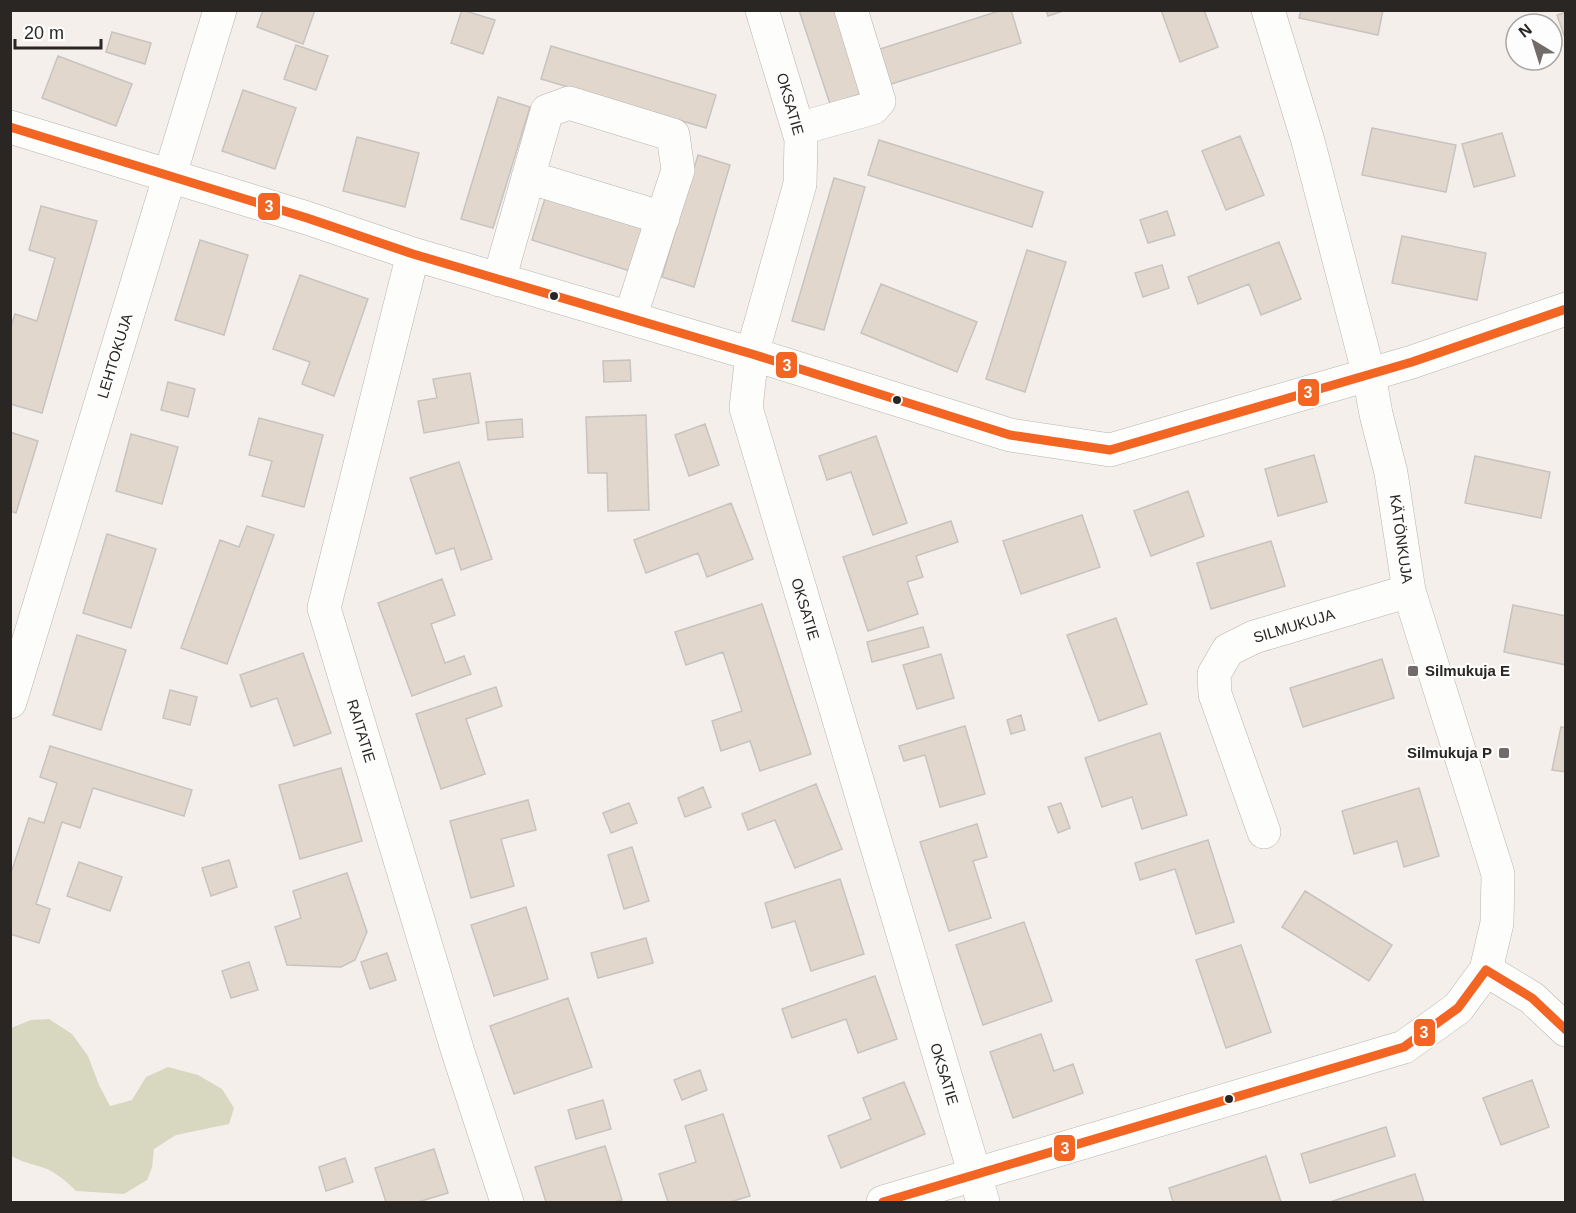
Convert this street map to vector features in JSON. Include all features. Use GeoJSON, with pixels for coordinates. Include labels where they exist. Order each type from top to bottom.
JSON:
{"type":"FeatureCollection","features":[{"type":"Feature","properties":{"kind":"street","name":"LEHTOKUJA"},"geometry":{"type":"LineString","coordinates":[[10,702],[219,10]]}},
{"type":"Feature","properties":{"kind":"street","name":"OKSATIE"},"geometry":{"type":"LineString","coordinates":[[762,10],[801,139],[800,184],[752,354],[746,408],[979,1189]]}},
{"type":"Feature","properties":{"kind":"street"},"geometry":{"type":"LineString","coordinates":[[798,129],[873,108],[879,101],[851,10]]}},
{"type":"Feature","properties":{"kind":"street","name":"KÄTÖNKUJA"},"geometry":{"type":"LineString","coordinates":[[1268,10],[1308,141],[1369,375],[1376,414],[1392,473],[1409,591],[1498,874],[1497,923],[1486,970]]}},
{"type":"Feature","properties":{"kind":"street"},"geometry":{"type":"LineString","coordinates":[[499,280],[547,111],[569,103],[674,135],[678,170],[630,318]]}},
{"type":"Feature","properties":{"kind":"street"},"geometry":{"type":"LineString","coordinates":[[10,127],[307,218],[412,254],[752,354],[1010,435],[1110,450],[1369,375],[1566,309]]}},
{"type":"Feature","properties":{"kind":"street"},"geometry":{"type":"LineString","coordinates":[[528,177],[663,218]]}},
{"type":"Feature","properties":{"kind":"street","name":"RAITATIE"},"geometry":{"type":"LineString","coordinates":[[412,254],[324,608],[458,1052],[507,1203]]}},
{"type":"Feature","properties":{"kind":"street","name":"SILMUKUJA"},"geometry":{"type":"LineString","coordinates":[[1264,832],[1215,694],[1214,674],[1228,650],[1254,636],[1409,591]]}},
{"type":"Feature","properties":{"kind":"street"},"geometry":{"type":"LineString","coordinates":[[883,1203],[979,1189],[1404,1047],[1458,1008],[1486,970],[1532,998],[1566,1030]]}},
{"type":"Feature","properties":{"kind":"green space"},"geometry":{"type":"Polygon","coordinates":[[[49,1019],[72,1034],[88,1056],[110,1106],[132,1100],[146,1077],[168,1067],[198,1075],[222,1089],[234,1108],[229,1124],[176,1135],[154,1149],[152,1168],[147,1180],[124,1194],[76,1191],[53,1172],[11,1156],[11,1028],[31,1020],[49,1019]]]}},
{"type":"Feature","properties":{"kind":"building"},"geometry":{"type":"Polygon","coordinates":[[[263,10],[315,10],[303,44],[257,27],[263,10]]]}},
{"type":"Feature","properties":{"kind":"building"},"geometry":{"type":"Polygon","coordinates":[[[462,10],[495,20],[483,54],[451,43],[462,10]]]}},
{"type":"Feature","properties":{"kind":"building"},"geometry":{"type":"Polygon","coordinates":[[[799,10],[836,10],[863,93],[830,104],[799,10]]]}},
{"type":"Feature","properties":{"kind":"building"},"geometry":{"type":"Polygon","coordinates":[[[1002,10],[1011,10],[1021,43],[888,85],[877,50],[1002,10]]]}},
{"type":"Feature","properties":{"kind":"building"},"geometry":{"type":"Polygon","coordinates":[[[1046,10],[1066,10],[1048,16],[1046,10]]]}},
{"type":"Feature","properties":{"kind":"building"},"geometry":{"type":"Polygon","coordinates":[[[1161,10],[1204,10],[1218,47],[1180,62],[1161,10]]]}},
{"type":"Feature","properties":{"kind":"building"},"geometry":{"type":"Polygon","coordinates":[[[1301,10],[1383,10],[1378,35],[1299,18],[1301,10]]]}},
{"type":"Feature","properties":{"kind":"building"},"geometry":{"type":"Polygon","coordinates":[[[1566,12],[1566,41],[1564,35],[1564,13],[1566,12]]]}},
{"type":"Feature","properties":{"kind":"building"},"geometry":{"type":"Polygon","coordinates":[[[112,32],[151,43],[145,64],[106,52],[112,32]]]}},
{"type":"Feature","properties":{"kind":"building"},"geometry":{"type":"Polygon","coordinates":[[[296,45],[328,56],[316,90],[284,79],[296,45]]]}},
{"type":"Feature","properties":{"kind":"building"},"geometry":{"type":"Polygon","coordinates":[[[551,46],[716,95],[706,128],[541,79],[551,46]]]}},
{"type":"Feature","properties":{"kind":"building"},"geometry":{"type":"Polygon","coordinates":[[[58,56],[132,84],[116,126],[42,98],[58,56]]]}},
{"type":"Feature","properties":{"kind":"building"},"geometry":{"type":"Polygon","coordinates":[[[243,90],[296,108],[275,169],[222,151],[243,90]]]}},
{"type":"Feature","properties":{"kind":"building"},"geometry":{"type":"Polygon","coordinates":[[[498,97],[530,107],[493,228],[461,219],[498,97]]]}},
{"type":"Feature","properties":{"kind":"building"},"geometry":{"type":"Polygon","coordinates":[[[1372,128],[1456,145],[1446,192],[1362,175],[1372,128]]]}},
{"type":"Feature","properties":{"kind":"building"},"geometry":{"type":"Polygon","coordinates":[[[1502,133],[1515,176],[1474,187],[1462,144],[1502,133]]]}},
{"type":"Feature","properties":{"kind":"building"},"geometry":{"type":"Polygon","coordinates":[[[1240,136],[1264,195],[1226,210],[1202,151],[1240,136]]]}},
{"type":"Feature","properties":{"kind":"building"},"geometry":{"type":"Polygon","coordinates":[[[357,137],[419,153],[405,207],[343,191],[357,137]]]}},
{"type":"Feature","properties":{"kind":"building"},"geometry":{"type":"Polygon","coordinates":[[[879,140],[1043,192],[1032,227],[868,175],[879,140]]]}},
{"type":"Feature","properties":{"kind":"building"},"geometry":{"type":"Polygon","coordinates":[[[698,155],[730,165],[694,287],[662,277],[698,155]]]}},
{"type":"Feature","properties":{"kind":"building"},"geometry":{"type":"Polygon","coordinates":[[[834,178],[865,187],[824,330],[792,321],[834,178]]]}},
{"type":"Feature","properties":{"kind":"building"},"geometry":{"type":"Polygon","coordinates":[[[547,192],[645,223],[630,271],[532,240],[547,192]]]}},
{"type":"Feature","properties":{"kind":"building"},"geometry":{"type":"Polygon","coordinates":[[[41,206],[97,221],[42,413],[10,404],[10,329],[15,314],[37,321],[55,258],[29,250],[41,206]]]}},
{"type":"Feature","properties":{"kind":"building"},"geometry":{"type":"Polygon","coordinates":[[[1167,211],[1175,235],[1148,243],[1140,220],[1167,211]]]}},
{"type":"Feature","properties":{"kind":"building"},"geometry":{"type":"Polygon","coordinates":[[[1402,236],[1486,253],[1477,300],[1392,283],[1402,236]]]}},
{"type":"Feature","properties":{"kind":"building"},"geometry":{"type":"Polygon","coordinates":[[[200,240],[248,255],[224,335],[175,320],[200,240]]]}},
{"type":"Feature","properties":{"kind":"building"},"geometry":{"type":"Polygon","coordinates":[[[1279,242],[1301,299],[1261,315],[1249,284],[1198,304],[1188,277],[1279,242]]]}},
{"type":"Feature","properties":{"kind":"building"},"geometry":{"type":"Polygon","coordinates":[[[1027,250],[1066,262],[1025,392],[986,379],[1027,250]]]}},
{"type":"Feature","properties":{"kind":"building"},"geometry":{"type":"Polygon","coordinates":[[[1162,265],[1169,288],[1143,297],[1135,273],[1162,265]]]}},
{"type":"Feature","properties":{"kind":"building"},"geometry":{"type":"Polygon","coordinates":[[[300,275],[368,299],[334,396],[302,384],[310,362],[273,349],[300,275]]]}},
{"type":"Feature","properties":{"kind":"building"},"geometry":{"type":"Polygon","coordinates":[[[881,284],[977,322],[957,372],[861,333],[881,284]]]}},
{"type":"Feature","properties":{"kind":"building"},"geometry":{"type":"Polygon","coordinates":[[[630,360],[631,381],[604,382],[603,361],[630,360]]]}},
{"type":"Feature","properties":{"kind":"building"},"geometry":{"type":"Polygon","coordinates":[[[470,373],[479,423],[424,433],[418,401],[437,398],[433,379],[470,373]]]}},
{"type":"Feature","properties":{"kind":"building"},"geometry":{"type":"Polygon","coordinates":[[[168,382],[195,389],[188,417],[161,410],[168,382]]]}},
{"type":"Feature","properties":{"kind":"building"},"geometry":{"type":"Polygon","coordinates":[[[646,415],[649,510],[608,511],[607,473],[588,473],[586,417],[646,415]]]}},
{"type":"Feature","properties":{"kind":"building"},"geometry":{"type":"Polygon","coordinates":[[[259,418],[323,435],[304,507],[262,496],[272,461],[249,455],[259,418]]]}},
{"type":"Feature","properties":{"kind":"building"},"geometry":{"type":"Polygon","coordinates":[[[522,419],[523,437],[488,440],[486,422],[522,419]]]}},
{"type":"Feature","properties":{"kind":"building"},"geometry":{"type":"Polygon","coordinates":[[[705,424],[719,465],[689,476],[675,435],[705,424]]]}},
{"type":"Feature","properties":{"kind":"building"},"geometry":{"type":"Polygon","coordinates":[[[10,432],[38,441],[16,513],[10,511],[10,432]]]}},
{"type":"Feature","properties":{"kind":"building"},"geometry":{"type":"Polygon","coordinates":[[[131,434],[178,447],[162,504],[116,491],[131,434]]]}},
{"type":"Feature","properties":{"kind":"building"},"geometry":{"type":"Polygon","coordinates":[[[876,436],[907,523],[873,535],[851,472],[827,480],[819,456],[876,436]]]}},
{"type":"Feature","properties":{"kind":"building"},"geometry":{"type":"Polygon","coordinates":[[[1314,455],[1327,502],[1278,516],[1265,469],[1314,455]]]}},
{"type":"Feature","properties":{"kind":"building"},"geometry":{"type":"Polygon","coordinates":[[[1475,456],[1550,472],[1541,518],[1465,503],[1475,456]]]}},
{"type":"Feature","properties":{"kind":"building"},"geometry":{"type":"Polygon","coordinates":[[[459,462],[492,559],[461,570],[454,548],[436,554],[410,478],[459,462]]]}},
{"type":"Feature","properties":{"kind":"building"},"geometry":{"type":"Polygon","coordinates":[[[1188,491],[1204,536],[1151,556],[1134,511],[1188,491]]]}},
{"type":"Feature","properties":{"kind":"building"},"geometry":{"type":"Polygon","coordinates":[[[731,503],[753,559],[707,577],[698,553],[646,573],[634,540],[731,503]]]}},
{"type":"Feature","properties":{"kind":"building"},"geometry":{"type":"Polygon","coordinates":[[[1082,515],[1100,567],[1021,594],[1003,541],[1082,515]]]}},
{"type":"Feature","properties":{"kind":"building"},"geometry":{"type":"Polygon","coordinates":[[[951,521],[958,542],[916,556],[923,577],[907,582],[918,614],[868,631],[843,557],[951,521]]]}},
{"type":"Feature","properties":{"kind":"building"},"geometry":{"type":"Polygon","coordinates":[[[247,526],[274,535],[227,664],[181,648],[220,540],[239,547],[247,526]]]}},
{"type":"Feature","properties":{"kind":"building"},"geometry":{"type":"Polygon","coordinates":[[[107,534],[156,549],[131,628],[83,613],[107,534]]]}},
{"type":"Feature","properties":{"kind":"building"},"geometry":{"type":"Polygon","coordinates":[[[1271,541],[1285,586],[1211,609],[1197,563],[1271,541]]]}},
{"type":"Feature","properties":{"kind":"building"},"geometry":{"type":"Polygon","coordinates":[[[442,579],[455,615],[431,624],[445,663],[464,656],[471,674],[412,696],[378,603],[442,579]]]}},
{"type":"Feature","properties":{"kind":"building"},"geometry":{"type":"Polygon","coordinates":[[[762,604],[811,754],[760,771],[750,741],[721,751],[712,721],[742,711],[723,652],[686,665],[675,632],[762,604]]]}},
{"type":"Feature","properties":{"kind":"building"},"geometry":{"type":"Polygon","coordinates":[[[1513,605],[1566,616],[1566,665],[1504,652],[1513,605]]]}},
{"type":"Feature","properties":{"kind":"building"},"geometry":{"type":"Polygon","coordinates":[[[1116,618],[1147,704],[1099,721],[1067,635],[1116,618]]]}},
{"type":"Feature","properties":{"kind":"building"},"geometry":{"type":"Polygon","coordinates":[[[923,627],[929,647],[872,662],[867,642],[923,627]]]}},
{"type":"Feature","properties":{"kind":"building"},"geometry":{"type":"Polygon","coordinates":[[[77,635],[126,650],[101,730],[53,715],[77,635]]]}},
{"type":"Feature","properties":{"kind":"building"},"geometry":{"type":"Polygon","coordinates":[[[303,653],[331,733],[294,746],[277,698],[251,707],[240,675],[303,653]]]}},
{"type":"Feature","properties":{"kind":"building"},"geometry":{"type":"Polygon","coordinates":[[[941,654],[954,698],[917,709],[903,665],[941,654]]]}},
{"type":"Feature","properties":{"kind":"building"},"geometry":{"type":"Polygon","coordinates":[[[1382,659],[1394,698],[1303,727],[1290,688],[1382,659]]]}},
{"type":"Feature","properties":{"kind":"building"},"geometry":{"type":"Polygon","coordinates":[[[496,687],[502,706],[466,719],[485,774],[441,789],[416,714],[496,687]]]}},
{"type":"Feature","properties":{"kind":"building"},"geometry":{"type":"Polygon","coordinates":[[[170,690],[197,697],[190,725],[163,718],[170,690]]]}},
{"type":"Feature","properties":{"kind":"building"},"geometry":{"type":"Polygon","coordinates":[[[1021,715],[1025,730],[1011,734],[1007,720],[1021,715]]]}},
{"type":"Feature","properties":{"kind":"building"},"geometry":{"type":"Polygon","coordinates":[[[965,726],[985,794],[940,807],[925,755],[904,761],[899,746],[965,726]]]}},
{"type":"Feature","properties":{"kind":"building"},"geometry":{"type":"Polygon","coordinates":[[[1561,727],[1566,728],[1566,772],[1552,770],[1561,727]]]}},
{"type":"Feature","properties":{"kind":"building"},"geometry":{"type":"Polygon","coordinates":[[[1160,733],[1187,815],[1142,829],[1132,797],[1102,807],[1085,758],[1160,733]]]}},
{"type":"Feature","properties":{"kind":"building"},"geometry":{"type":"Polygon","coordinates":[[[50,746],[192,790],[184,816],[93,788],[80,828],[62,822],[36,904],[50,909],[39,943],[10,934],[10,876],[29,818],[44,823],[57,783],[40,777],[50,746]]]}},
{"type":"Feature","properties":{"kind":"building"},"geometry":{"type":"Polygon","coordinates":[[[341,768],[362,841],[300,859],[279,785],[341,768]]]}},
{"type":"Feature","properties":{"kind":"building"},"geometry":{"type":"Polygon","coordinates":[[[816,784],[842,849],[795,868],[775,820],[748,830],[742,814],[816,784]]]}},
{"type":"Feature","properties":{"kind":"building"},"geometry":{"type":"Polygon","coordinates":[[[703,787],[711,807],[685,817],[678,798],[703,787]]]}},
{"type":"Feature","properties":{"kind":"building"},"geometry":{"type":"Polygon","coordinates":[[[1419,788],[1439,856],[1404,867],[1397,841],[1354,854],[1342,811],[1419,788]]]}},
{"type":"Feature","properties":{"kind":"building"},"geometry":{"type":"Polygon","coordinates":[[[528,800],[536,830],[501,839],[514,886],[471,898],[450,821],[528,800]]]}},
{"type":"Feature","properties":{"kind":"building"},"geometry":{"type":"Polygon","coordinates":[[[629,803],[637,823],[611,833],[603,813],[629,803]]]}},
{"type":"Feature","properties":{"kind":"building"},"geometry":{"type":"Polygon","coordinates":[[[1061,803],[1070,828],[1058,833],[1048,807],[1061,803]]]}},
{"type":"Feature","properties":{"kind":"building"},"geometry":{"type":"Polygon","coordinates":[[[977,824],[987,857],[973,861],[991,918],[949,931],[920,842],[977,824]]]}},
{"type":"Feature","properties":{"kind":"building"},"geometry":{"type":"Polygon","coordinates":[[[1208,840],[1234,922],[1196,934],[1175,869],[1140,880],[1135,863],[1208,840]]]}},
{"type":"Feature","properties":{"kind":"building"},"geometry":{"type":"Polygon","coordinates":[[[632,847],[649,901],[624,909],[608,855],[632,847]]]}},
{"type":"Feature","properties":{"kind":"building"},"geometry":{"type":"Polygon","coordinates":[[[229,860],[237,887],[211,896],[202,868],[229,860]]]}},
{"type":"Feature","properties":{"kind":"building"},"geometry":{"type":"Polygon","coordinates":[[[79,862],[122,877],[110,911],[67,896],[79,862]]]}},
{"type":"Feature","properties":{"kind":"building"},"geometry":{"type":"Polygon","coordinates":[[[347,873],[367,932],[355,960],[341,967],[287,965],[275,927],[301,918],[293,891],[347,873]]]}},
{"type":"Feature","properties":{"kind":"building"},"geometry":{"type":"Polygon","coordinates":[[[840,879],[864,954],[811,971],[795,921],[772,928],[765,903],[840,879]]]}},
{"type":"Feature","properties":{"kind":"building"},"geometry":{"type":"Polygon","coordinates":[[[1305,891],[1392,945],[1369,981],[1282,927],[1305,891]]]}},
{"type":"Feature","properties":{"kind":"building"},"geometry":{"type":"Polygon","coordinates":[[[526,907],[548,979],[494,996],[471,925],[526,907]]]}},
{"type":"Feature","properties":{"kind":"building"},"geometry":{"type":"Polygon","coordinates":[[[1024,922],[1052,1001],[983,1025],[956,945],[1024,922]]]}},
{"type":"Feature","properties":{"kind":"building"},"geometry":{"type":"Polygon","coordinates":[[[646,938],[653,963],[598,978],[591,953],[646,938]]]}},
{"type":"Feature","properties":{"kind":"building"},"geometry":{"type":"Polygon","coordinates":[[[1241,945],[1271,1032],[1226,1048],[1196,960],[1241,945]]]}},
{"type":"Feature","properties":{"kind":"building"},"geometry":{"type":"Polygon","coordinates":[[[387,953],[396,980],[370,989],[361,962],[387,953]]]}},
{"type":"Feature","properties":{"kind":"building"},"geometry":{"type":"Polygon","coordinates":[[[249,962],[258,990],[231,998],[222,971],[249,962]]]}},
{"type":"Feature","properties":{"kind":"building"},"geometry":{"type":"Polygon","coordinates":[[[875,976],[897,1039],[858,1053],[846,1019],[792,1038],[782,1009],[875,976]]]}},
{"type":"Feature","properties":{"kind":"building"},"geometry":{"type":"Polygon","coordinates":[[[568,998],[592,1067],[514,1094],[490,1026],[568,998]]]}},
{"type":"Feature","properties":{"kind":"building"},"geometry":{"type":"Polygon","coordinates":[[[1041,1034],[1054,1071],[1073,1064],[1083,1093],[1013,1118],[990,1052],[1041,1034]]]}},
{"type":"Feature","properties":{"kind":"building"},"geometry":{"type":"Polygon","coordinates":[[[700,1070],[707,1090],[682,1100],[674,1080],[700,1070]]]}},
{"type":"Feature","properties":{"kind":"building"},"geometry":{"type":"Polygon","coordinates":[[[1532,1080],[1549,1127],[1501,1145],[1483,1098],[1532,1080]]]}},
{"type":"Feature","properties":{"kind":"building"},"geometry":{"type":"Polygon","coordinates":[[[904,1082],[925,1134],[841,1168],[828,1136],[871,1119],[863,1098],[904,1082]]]}},
{"type":"Feature","properties":{"kind":"building"},"geometry":{"type":"Polygon","coordinates":[[[603,1100],[611,1129],[576,1139],[568,1110],[603,1100]]]}},
{"type":"Feature","properties":{"kind":"building"},"geometry":{"type":"Polygon","coordinates":[[[723,1114],[750,1196],[730,1202],[668,1202],[659,1174],[696,1162],[685,1126],[723,1114]]]}},
{"type":"Feature","properties":{"kind":"building"},"geometry":{"type":"Polygon","coordinates":[[[1386,1127],[1395,1156],[1310,1183],[1301,1154],[1386,1127]]]}},
{"type":"Feature","properties":{"kind":"building"},"geometry":{"type":"Polygon","coordinates":[[[605,1146],[622,1200],[546,1202],[535,1167],[605,1146]]]}},
{"type":"Feature","properties":{"kind":"building"},"geometry":{"type":"Polygon","coordinates":[[[434,1149],[448,1193],[418,1202],[386,1202],[375,1168],[434,1149]]]}},
{"type":"Feature","properties":{"kind":"building"},"geometry":{"type":"Polygon","coordinates":[[[1266,1156],[1281,1202],[1173,1202],[1169,1188],[1266,1156]]]}},
{"type":"Feature","properties":{"kind":"building"},"geometry":{"type":"Polygon","coordinates":[[[345,1158],[353,1182],[326,1191],[319,1167],[345,1158]]]}},
{"type":"Feature","properties":{"kind":"building"},"geometry":{"type":"Polygon","coordinates":[[[1415,1174],[1424,1202],[1330,1202],[1415,1174]]]}},
{"type":"Feature","properties":{"kind":"transit line","name":"3"},"geometry":{"type":"LineString","coordinates":[[10,127],[307,218],[413,254],[752,354],[1010,435],[1110,450],[1412,362],[1566,309]]}},
{"type":"Feature","properties":{"kind":"transit line","name":"3"},"geometry":{"type":"LineString","coordinates":[[883,1202],[1404,1047],[1458,1008],[1486,970],[1532,998],[1566,1030]]}},
{"type":"Feature","properties":{"kind":"place","name":"Silmukuja E"},"geometry":{"type":"Point","coordinates":[1413,671]}},
{"type":"Feature","properties":{"kind":"place","name":"Silmukuja P"},"geometry":{"type":"Point","coordinates":[1504,753]}}]}
